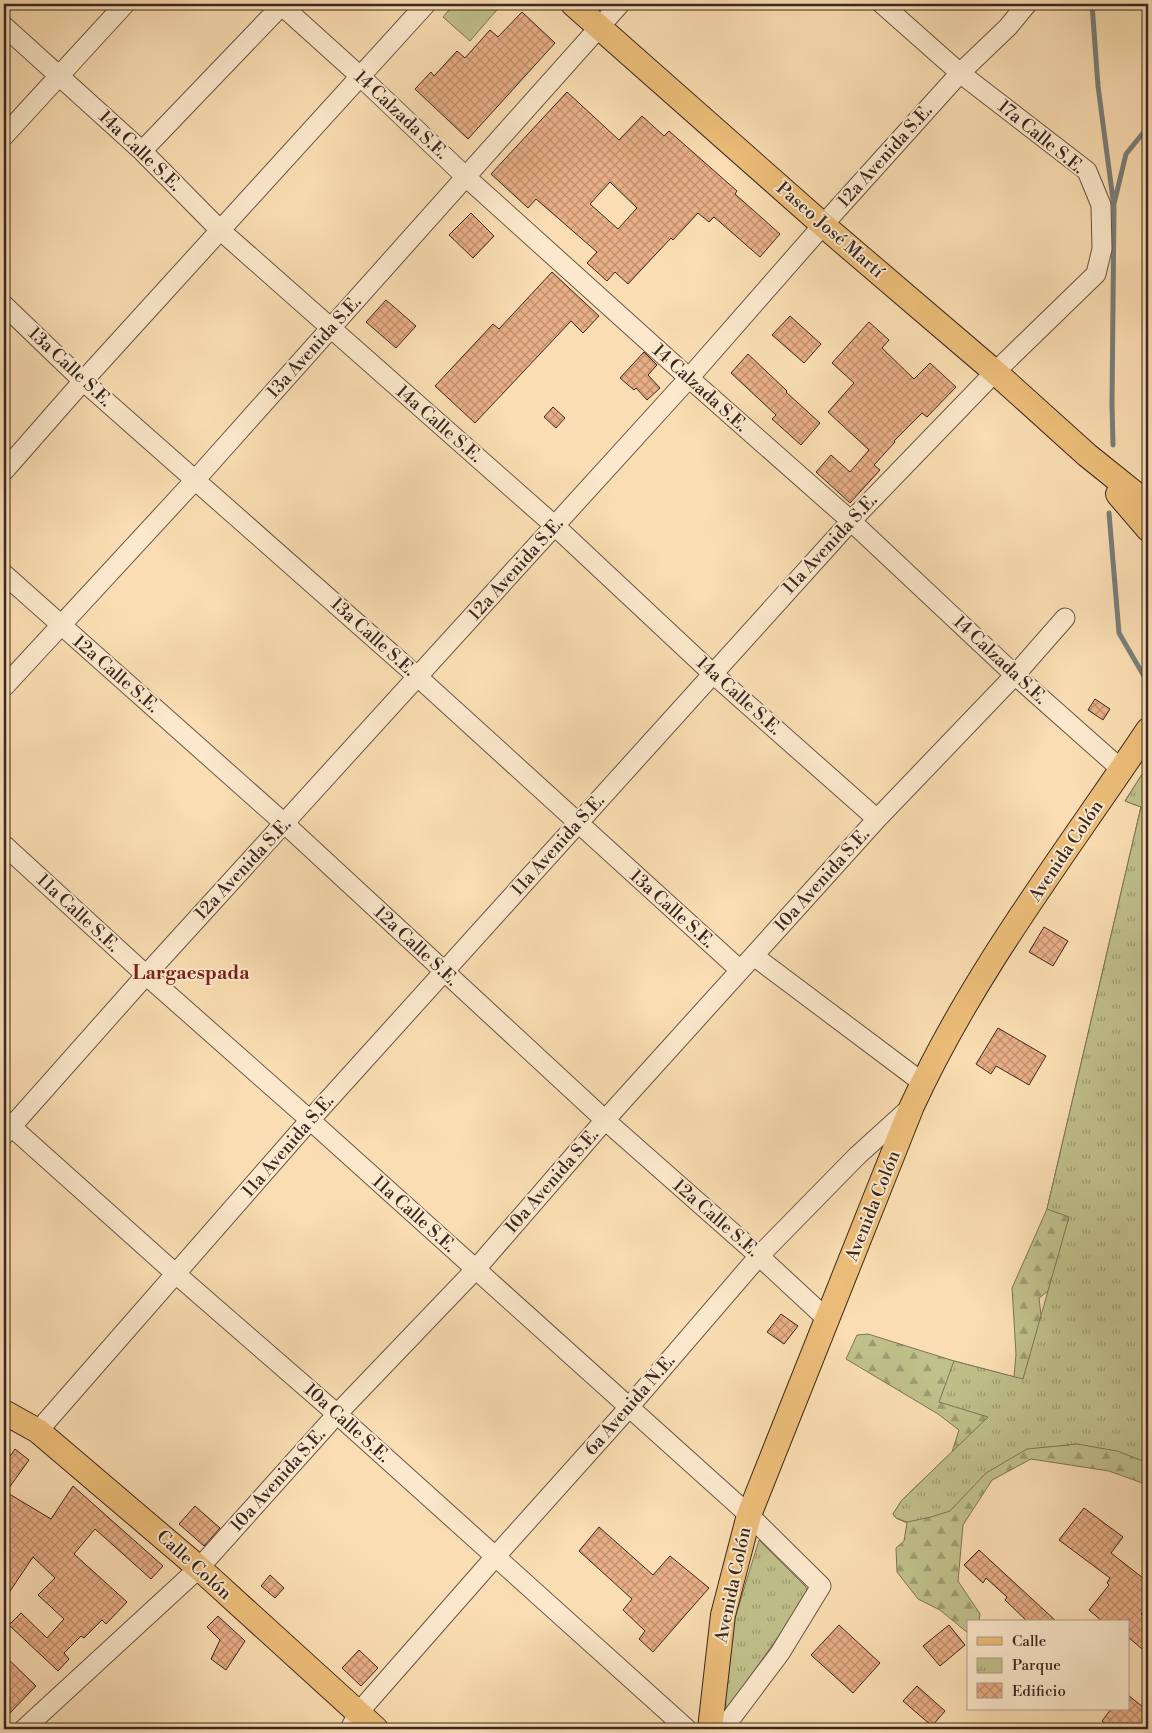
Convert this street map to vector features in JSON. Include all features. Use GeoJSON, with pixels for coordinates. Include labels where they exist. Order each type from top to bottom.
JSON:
{"type":"FeatureCollection","features":[{"type":"Feature","properties":{"kind":"main road","name":"Paseo José Martí"},"geometry":{"type":"LineString","coordinates":[[573,4],[823,225],[995,372],[1087,456],[1148,504]]}},
{"type":"Feature","properties":{"kind":"main road","name":"Paseo José Martí"},"geometry":{"type":"LineString","coordinates":[[1087,456],[1148,529]]}},
{"type":"Feature","properties":{"kind":"main road","name":"Avenida Colón"},"geometry":{"type":"LineString","coordinates":[[710,1729],[723,1615],[749,1515],[912,1106],[990,963],[1148,730]]}},
{"type":"Feature","properties":{"kind":"main road","name":"Calle Colón"},"geometry":{"type":"LineString","coordinates":[[4,1412],[38,1430],[199,1568],[354,1721],[376,1729]]}},
{"type":"Feature","properties":{"kind":"street"},"geometry":{"type":"LineString","coordinates":[[4,136],[125,4]]}},
{"type":"Feature","properties":{"kind":"street"},"geometry":{"type":"LineString","coordinates":[[4,472],[83,381],[426,4]]}},
{"type":"Feature","properties":{"kind":"street","name":"13a Avenida S.E."},"geometry":{"type":"LineString","coordinates":[[4,687],[196,479],[620,4]]}},
{"type":"Feature","properties":{"kind":"street","name":"17a Calle S.E."},"geometry":{"type":"LineString","coordinates":[[882,4],[960,73],[1087,171],[1101,205],[1102,249],[1096,274]]}},
{"type":"Feature","properties":{"kind":"street","name":"12a Avenida S.E."},"geometry":{"type":"LineString","coordinates":[[6,1127],[285,824],[689,378],[960,73],[1008,28],[1027,4]]}},
{"type":"Feature","properties":{"kind":"street"},"geometry":{"type":"LineString","coordinates":[[142,152],[281,5]]}},
{"type":"Feature","properties":{"kind":"street","name":"14 Calzada S.E."},"geometry":{"type":"LineString","coordinates":[[281,5],[361,77],[466,177],[851,521],[1015,675],[1122,770]]}},
{"type":"Feature","properties":{"kind":"street","name":"14a Calle S.E."},"geometry":{"type":"LineString","coordinates":[[4,26],[142,152],[220,230],[555,526],[712,673],[877,819]]}},
{"type":"Feature","properties":{"kind":"street","name":"11a Avenida S.E."},"geometry":{"type":"LineString","coordinates":[[38,1430],[443,971],[851,521],[995,372],[1096,274]]}},
{"type":"Feature","properties":{"kind":"street","name":"13a Calle S.E."},"geometry":{"type":"LineString","coordinates":[[4,305],[83,381],[418,677],[740,970]]}},
{"type":"Feature","properties":{"kind":"street","name":"12a Calle S.E."},"geometry":{"type":"LineString","coordinates":[[4,574],[285,824],[605,1120],[760,1256],[827,1320]]}},
{"type":"Feature","properties":{"kind":"street","name":"10a Avenida S.E."},"geometry":{"type":"LineString","coordinates":[[24,1729],[199,1568],[337,1414],[475,1270],[605,1120],[877,819],[1015,675],[1065,618]]}},
{"type":"Feature","properties":{"kind":"street","name":"11a Calle S.E."},"geometry":{"type":"LineString","coordinates":[[4,845],[146,976],[310,1120],[749,1515],[821,1586],[780,1653],[723,1729]]}},
{"type":"Feature","properties":{"kind":"street"},"geometry":{"type":"LineString","coordinates":[[754,956],[923,1084]]}},
{"type":"Feature","properties":{"kind":"street","name":"6a Avenida N.E."},"geometry":{"type":"LineString","coordinates":[[354,1721],[494,1557],[629,1407],[760,1256],[857,1156],[912,1106]]}},
{"type":"Feature","properties":{"kind":"street","name":"10a Calle S.E."},"geometry":{"type":"LineString","coordinates":[[6,1127],[337,1414],[687,1729]]}},
{"type":"Feature","properties":{"kind":"green space"},"geometry":{"type":"Polygon","coordinates":[[[454,4],[502,4],[470,41],[443,17],[454,4]]]}},
{"type":"Feature","properties":{"kind":"green space"},"geometry":{"type":"Polygon","coordinates":[[[1148,765],[1065,1278],[1039,1298],[1041,1315],[1148,1378],[1148,1485],[1109,1471],[1031,1459],[992,1480],[963,1525],[958,1581],[980,1614],[979,1620],[967,1620],[967,1632],[940,1610],[918,1599],[897,1572],[896,1548],[904,1541],[907,1523],[896,1518],[893,1514],[902,1500],[952,1452],[959,1430],[938,1414],[846,1359],[857,1335],[868,1334],[954,1361],[1014,1377],[1016,1354],[1012,1288],[1047,1209],[1141,807],[1125,801],[1148,765]]]}},
{"type":"Feature","properties":{"kind":"green space"},"geometry":{"type":"Polygon","coordinates":[[[1148,765],[1148,1463],[1117,1451],[1077,1444],[1027,1449],[986,1473],[950,1511],[907,1522],[896,1518],[893,1514],[902,1500],[988,1417],[939,1402],[954,1361],[1023,1379],[1069,1217],[1047,1209],[1141,807],[1125,801],[1148,765]]]}},
{"type":"Feature","properties":{"kind":"green space"},"geometry":{"type":"Polygon","coordinates":[[[759,1540],[806,1587],[807,1593],[729,1707],[725,1709],[723,1706],[727,1659],[735,1618],[759,1540]]]}},
{"type":"Feature","properties":{"kind":"building"},"geometry":{"type":"Polygon","coordinates":[[[522,12],[555,43],[468,139],[415,89],[431,72],[434,76],[457,51],[465,58],[490,30],[498,37],[522,12]]]}},
{"type":"Feature","properties":{"kind":"building"},"geometry":{"type":"Polygon","coordinates":[[[567,92],[619,140],[642,116],[664,136],[669,131],[737,191],[735,194],[780,234],[760,257],[714,217],[709,222],[698,213],[673,240],[671,238],[628,284],[615,272],[607,281],[587,263],[597,252],[536,199],[528,208],[491,174],[567,92]],[[610,182],[590,204],[618,229],[637,208],[610,182]]]}},
{"type":"Feature","properties":{"kind":"building"},"geometry":{"type":"Polygon","coordinates":[[[471,213],[494,236],[473,258],[449,235],[471,213]]]}},
{"type":"Feature","properties":{"kind":"building"},"geometry":{"type":"Polygon","coordinates":[[[552,272],[599,316],[583,333],[571,321],[475,423],[435,386],[493,324],[499,329],[552,272]]]}},
{"type":"Feature","properties":{"kind":"building"},"geometry":{"type":"Polygon","coordinates":[[[386,300],[416,326],[396,348],[366,322],[386,300]]]}},
{"type":"Feature","properties":{"kind":"building"},"geometry":{"type":"Polygon","coordinates":[[[790,316],[821,344],[804,363],[772,335],[790,316]]]}},
{"type":"Feature","properties":{"kind":"building"},"geometry":{"type":"Polygon","coordinates":[[[869,322],[889,340],[882,348],[914,379],[930,363],[956,387],[927,417],[922,413],[894,441],[874,465],[880,470],[850,503],[816,472],[831,455],[850,472],[869,450],[828,412],[854,383],[832,363],[869,322]]]}},
{"type":"Feature","properties":{"kind":"building"},"geometry":{"type":"Polygon","coordinates":[[[644,352],[657,365],[648,375],[660,388],[647,400],[636,388],[634,390],[620,378],[644,352]]]}},
{"type":"Feature","properties":{"kind":"building"},"geometry":{"type":"Polygon","coordinates":[[[748,354],[820,423],[801,445],[772,419],[776,415],[731,373],[748,354]]]}},
{"type":"Feature","properties":{"kind":"building"},"geometry":{"type":"Polygon","coordinates":[[[553,407],[565,418],[556,428],[544,417],[553,407]]]}},
{"type":"Feature","properties":{"kind":"building"},"geometry":{"type":"Polygon","coordinates":[[[1095,699],[1110,709],[1103,720],[1088,710],[1095,699]]]}},
{"type":"Feature","properties":{"kind":"building"},"geometry":{"type":"Polygon","coordinates":[[[1044,927],[1068,941],[1053,966],[1029,952],[1044,927]]]}},
{"type":"Feature","properties":{"kind":"building"},"geometry":{"type":"Polygon","coordinates":[[[998,1028],[1046,1056],[1029,1085],[996,1066],[991,1074],[976,1064],[998,1028]]]}},
{"type":"Feature","properties":{"kind":"building"},"geometry":{"type":"Polygon","coordinates":[[[781,1314],[798,1326],[784,1344],[767,1332],[781,1314]]]}},
{"type":"Feature","properties":{"kind":"building"},"geometry":{"type":"Polygon","coordinates":[[[15,1449],[29,1460],[6,1492],[51,1519],[73,1486],[163,1566],[151,1579],[95,1529],[74,1554],[127,1602],[106,1624],[102,1620],[84,1638],[81,1636],[64,1653],[69,1659],[58,1671],[9,1625],[21,1613],[47,1638],[64,1619],[38,1595],[55,1578],[33,1557],[4,1600],[4,1465],[15,1449]]]}},
{"type":"Feature","properties":{"kind":"building"},"geometry":{"type":"Polygon","coordinates":[[[195,1506],[220,1528],[204,1546],[179,1524],[195,1506]]]}},
{"type":"Feature","properties":{"kind":"building"},"geometry":{"type":"Polygon","coordinates":[[[1084,1508],[1123,1537],[1111,1553],[1148,1582],[1148,1605],[1141,1614],[1148,1620],[1148,1654],[1130,1639],[1130,1620],[1101,1620],[1089,1610],[1109,1585],[1107,1583],[1110,1578],[1059,1540],[1084,1508]]]}},
{"type":"Feature","properties":{"kind":"building"},"geometry":{"type":"Polygon","coordinates":[[[599,1527],[653,1575],[670,1556],[709,1588],[653,1652],[639,1639],[645,1631],[623,1610],[632,1599],[579,1551],[599,1527]]]}},
{"type":"Feature","properties":{"kind":"building"},"geometry":{"type":"Polygon","coordinates":[[[979,1550],[1055,1620],[1026,1620],[1005,1600],[1007,1597],[986,1578],[983,1583],[964,1565],[979,1550]]]}},
{"type":"Feature","properties":{"kind":"building"},"geometry":{"type":"Polygon","coordinates":[[[270,1575],[284,1588],[275,1598],[261,1586],[270,1575]]]}},
{"type":"Feature","properties":{"kind":"building"},"geometry":{"type":"Polygon","coordinates":[[[218,1616],[245,1641],[226,1670],[211,1659],[220,1640],[207,1627],[218,1616]]]}},
{"type":"Feature","properties":{"kind":"building"},"geometry":{"type":"Polygon","coordinates":[[[839,1625],[880,1663],[853,1693],[811,1655],[839,1625]]]}},
{"type":"Feature","properties":{"kind":"building"},"geometry":{"type":"Polygon","coordinates":[[[949,1625],[965,1645],[940,1666],[923,1646],[949,1625]]]}},
{"type":"Feature","properties":{"kind":"building"},"geometry":{"type":"Polygon","coordinates":[[[359,1650],[378,1668],[361,1686],[342,1668],[359,1650]]]}},
{"type":"Feature","properties":{"kind":"building"},"geometry":{"type":"Polygon","coordinates":[[[4,1655],[36,1686],[4,1719],[4,1655]]]}},
{"type":"Feature","properties":{"kind":"building"},"geometry":{"type":"Polygon","coordinates":[[[917,1686],[945,1711],[932,1726],[903,1701],[917,1686]]]}},
{"type":"Feature","properties":{"kind":"building"},"geometry":{"type":"Polygon","coordinates":[[[1130,1697],[1148,1711],[1148,1729],[1112,1729],[1102,1721],[1110,1710],[1130,1710],[1130,1697]]]}},
{"type":"Feature","properties":{"kind":"waterway"},"geometry":{"type":"LineString","coordinates":[[1092,4],[1098,86],[1114,207],[1113,445]]}},
{"type":"Feature","properties":{"kind":"waterway"},"geometry":{"type":"LineString","coordinates":[[1114,204],[1126,154],[1148,127]]}},
{"type":"Feature","properties":{"kind":"waterway"},"geometry":{"type":"LineString","coordinates":[[1109,513],[1119,633],[1148,683]]}},
{"type":"Feature","properties":{"kind":"district","name":"Largaespada"},"geometry":{"type":"Point","coordinates":[191,973]}}]}
